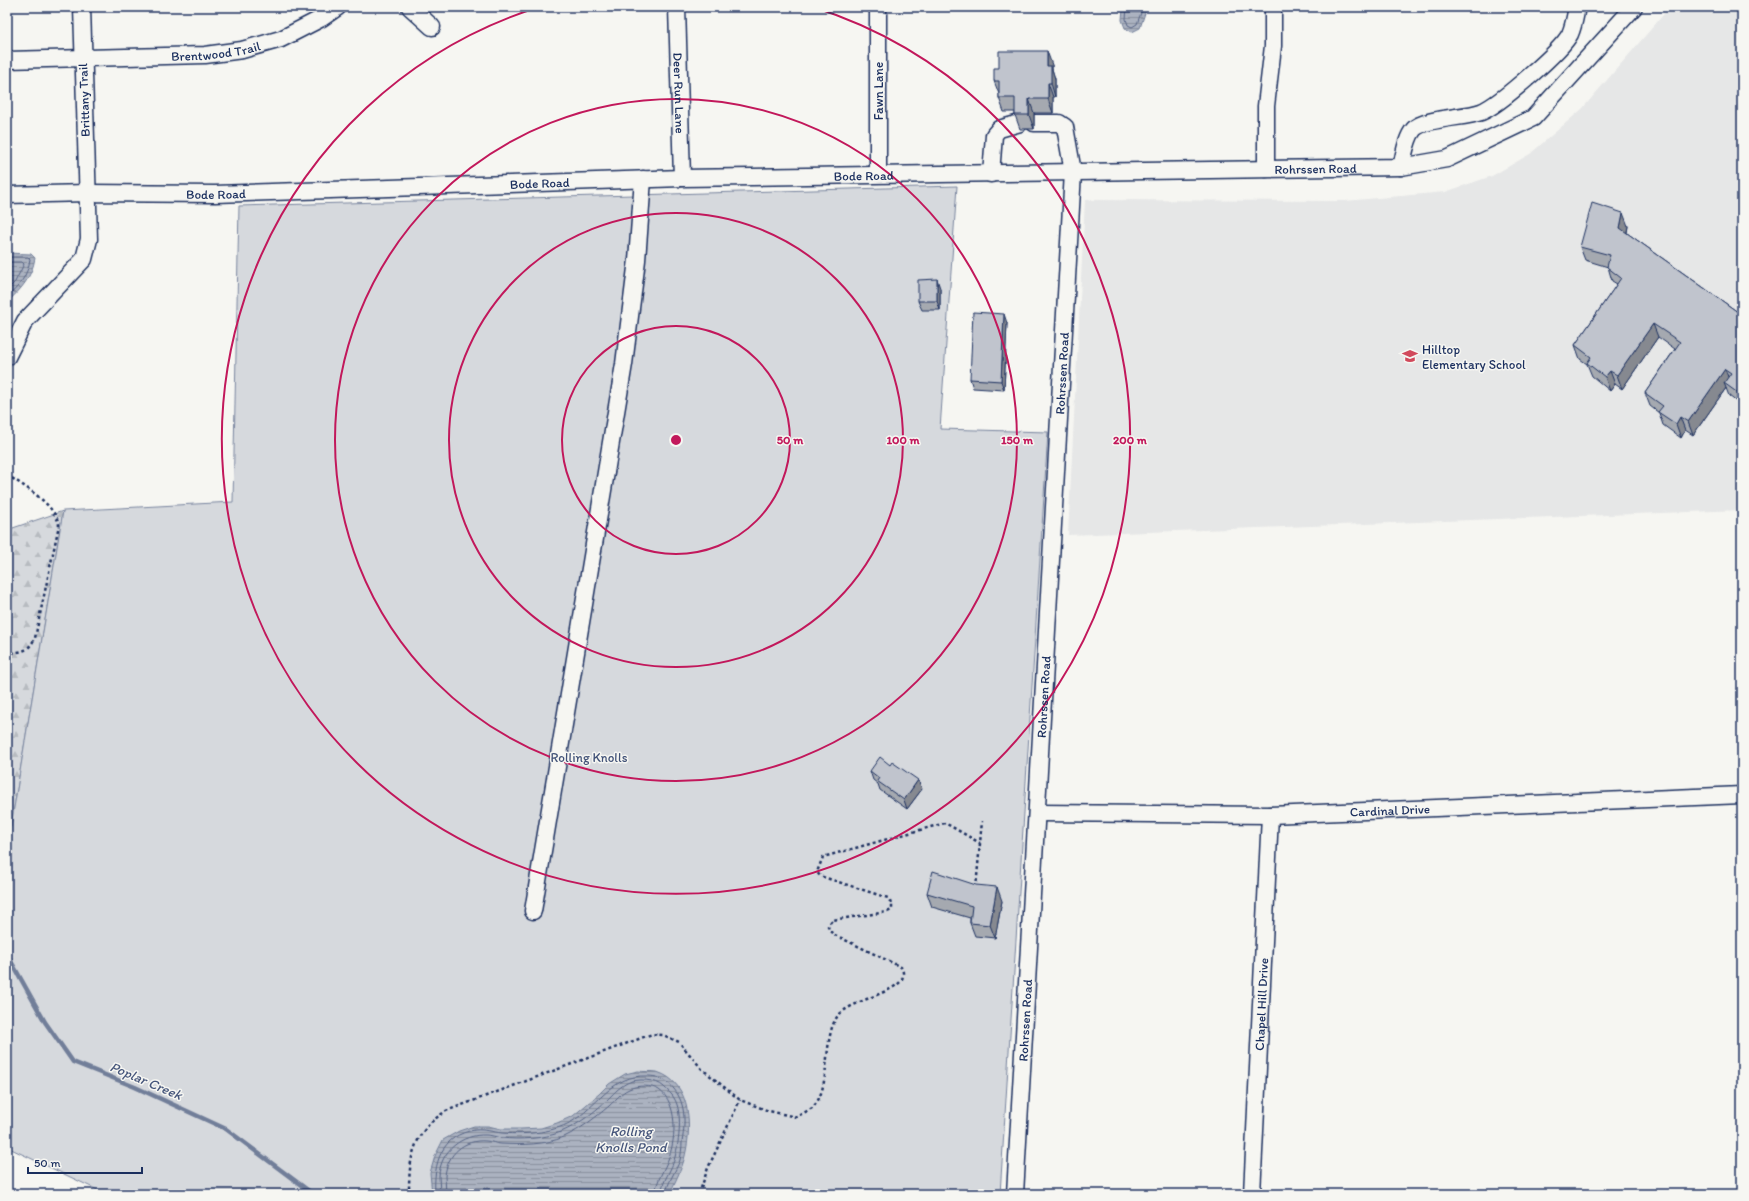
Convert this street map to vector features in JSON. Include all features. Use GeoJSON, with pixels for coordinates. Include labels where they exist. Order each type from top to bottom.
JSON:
{"type":"FeatureCollection","features":[{"type":"Feature","properties":{"kind":"street","name":"Brittany Trail"},"geometry":{"type":"LineString","coordinates":[[7,357],[25,321],[84,259],[89,240],[82,7]]}},
{"type":"Feature","properties":{"kind":"street","name":"Brentwood Trail"},"geometry":{"type":"LineString","coordinates":[[7,60],[205,55],[242,50],[281,39],[322,18],[338,7]]}},
{"type":"Feature","properties":{"kind":"street"},"geometry":{"type":"LineString","coordinates":[[410,7],[432,27]]}},
{"type":"Feature","properties":{"kind":"street","name":"Deer Run Lane"},"geometry":{"type":"LineString","coordinates":[[677,7],[682,178]]}},
{"type":"Feature","properties":{"kind":"street","name":"Fawn Lane"},"geometry":{"type":"LineString","coordinates":[[878,7],[878,174]]}},
{"type":"Feature","properties":{"kind":"street"},"geometry":{"type":"LineString","coordinates":[[1266,169],[1266,106],[1273,46],[1273,7]]}},
{"type":"Feature","properties":{"kind":"street"},"geometry":{"type":"LineString","coordinates":[[1401,167],[1414,129],[1424,123],[1482,112],[1508,95],[1555,52],[1570,35],[1575,19],[1576,7]]}},
{"type":"Feature","properties":{"kind":"street","name":"Rohrssen Road"},"geometry":{"type":"LineString","coordinates":[[1015,1194],[1073,172],[1401,167],[1447,159],[1533,118],[1634,7]]}},
{"type":"Feature","properties":{"kind":"street"},"geometry":{"type":"LineString","coordinates":[[991,174],[994,135],[999,129],[1027,123],[1059,124],[1065,127],[1073,172]]}},
{"type":"Feature","properties":{"kind":"street","name":"Bode Road"},"geometry":{"type":"LineString","coordinates":[[7,195],[87,193],[215,194],[643,179],[1073,172]]}},
{"type":"Feature","properties":{"kind":"street"},"geometry":{"type":"LineString","coordinates":[[533,911],[624,364],[637,260],[643,179]]}},
{"type":"Feature","properties":{"kind":"street","name":"Cardinal Drive"},"geometry":{"type":"LineString","coordinates":[[1037,813],[1270,815],[1742,795]]}},
{"type":"Feature","properties":{"kind":"street","name":"Chapel Hill Drive"},"geometry":{"type":"LineString","coordinates":[[1252,1194],[1270,815]]}},
{"type":"Feature","properties":{"kind":"path"},"geometry":{"type":"LineString","coordinates":[[7,475],[48,506],[57,517],[59,525],[35,638],[31,646],[22,652],[7,653]]}},
{"type":"Feature","properties":{"kind":"path"},"geometry":{"type":"LineString","coordinates":[[976,889],[982,821]]}},
{"type":"Feature","properties":{"kind":"path"},"geometry":{"type":"LineString","coordinates":[[410,1194],[409,1166],[414,1146],[426,1127],[446,1111],[652,1034],[664,1035],[678,1042],[702,1069],[740,1100],[769,1111],[796,1117],[812,1108],[821,1094],[831,1034],[837,1018],[849,1007],[896,986],[902,979],[903,973],[902,967],[833,934],[828,930],[828,926],[832,920],[887,912],[892,910],[892,905],[888,898],[820,876],[817,872],[822,857],[945,823],[980,843]]}},
{"type":"Feature","properties":{"kind":"path"},"geometry":{"type":"LineString","coordinates":[[699,1194],[708,1168],[740,1100]]}},
{"type":"Feature","properties":{"kind":"shaded area","name":"Hilltop Elementary School"},"geometry":{"type":"Polygon","coordinates":[[[1670,7],[1742,7],[1742,510],[1068,535],[1085,200],[1345,201],[1445,192],[1492,176],[1530,154],[1582,109],[1670,7]]]}},
{"type":"Feature","properties":{"kind":"green space","name":"Rolling Knolls"},"geometry":{"type":"Polygon","coordinates":[[[957,186],[940,429],[1048,432],[1000,1194],[106,1194],[7,1147],[7,850],[63,511],[233,502],[239,206],[957,186]]]}},
{"type":"Feature","properties":{"kind":"green space"},"geometry":{"type":"Polygon","coordinates":[[[63,511],[7,850],[7,530],[63,511]]]}},
{"type":"Feature","properties":{"kind":"water"},"geometry":{"type":"Polygon","coordinates":[[[1123,7],[1147,7],[1140,28],[1132,32],[1125,28],[1122,20],[1123,7]]]}},
{"type":"Feature","properties":{"kind":"water"},"geometry":{"type":"Polygon","coordinates":[[[7,253],[31,254],[35,258],[29,277],[17,293],[7,302],[7,253]]]}},
{"type":"Feature","properties":{"kind":"water","name":"Rolling Knolls Pond"},"geometry":{"type":"Polygon","coordinates":[[[638,1071],[657,1072],[669,1078],[678,1086],[687,1109],[687,1148],[683,1164],[670,1194],[432,1194],[430,1173],[435,1156],[443,1140],[459,1131],[474,1126],[488,1126],[501,1129],[521,1129],[541,1128],[557,1123],[573,1116],[609,1084],[625,1074],[638,1071]]]}},
{"type":"Feature","properties":{"kind":"building"},"geometry":{"type":"Polygon","coordinates":[[[999,51],[1047,51],[1047,66],[1051,66],[1051,83],[1048,83],[1048,99],[1029,99],[1029,115],[1015,115],[1015,98],[999,98],[999,81],[994,81],[994,68],[999,68],[999,51]]]}},
{"type":"Feature","properties":{"kind":"building"},"geometry":{"type":"Polygon","coordinates":[[[1592,203],[1623,213],[1620,228],[1742,315],[1742,396],[1724,383],[1731,373],[1725,369],[1688,422],[1680,417],[1676,424],[1658,412],[1663,406],[1645,393],[1680,342],[1653,324],[1617,375],[1610,371],[1605,377],[1587,363],[1591,357],[1575,345],[1621,278],[1607,267],[1610,255],[1580,247],[1592,203]]]}},
{"type":"Feature","properties":{"kind":"building"},"geometry":{"type":"Polygon","coordinates":[[[937,279],[937,301],[918,301],[918,280],[937,279]]]}},
{"type":"Feature","properties":{"kind":"building"},"geometry":{"type":"Polygon","coordinates":[[[973,312],[1004,314],[1001,381],[970,379],[973,312]]]}},
{"type":"Feature","properties":{"kind":"building"},"geometry":{"type":"Polygon","coordinates":[[[880,757],[890,765],[892,762],[918,780],[904,800],[877,781],[879,778],[870,771],[880,757]]]}},
{"type":"Feature","properties":{"kind":"building"},"geometry":{"type":"Polygon","coordinates":[[[933,871],[976,885],[997,887],[990,925],[970,923],[972,906],[927,893],[933,871]]]}},
{"type":"Feature","properties":{"kind":"waterway","name":"Poplar Creek"},"geometry":{"type":"LineString","coordinates":[[7,954],[45,1022],[73,1062],[135,1087],[226,1129],[313,1194]]}},
{"type":"Feature","properties":{"kind":"place","name":"Hilltop Elementary School"},"geometry":{"type":"Point","coordinates":[1410,356]}}]}
